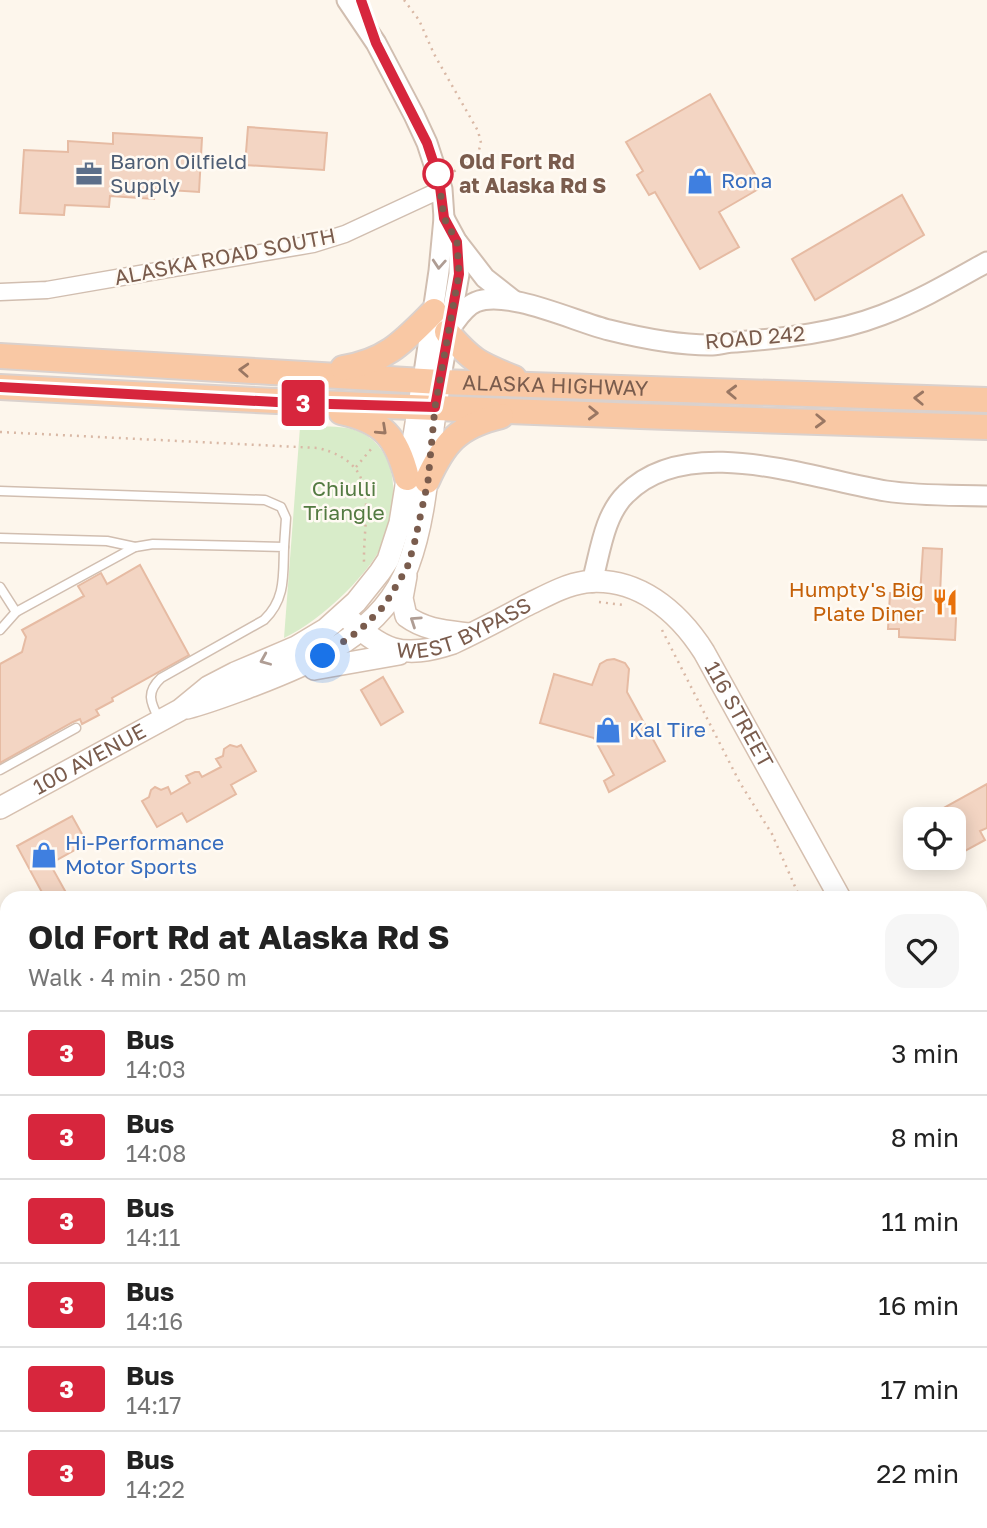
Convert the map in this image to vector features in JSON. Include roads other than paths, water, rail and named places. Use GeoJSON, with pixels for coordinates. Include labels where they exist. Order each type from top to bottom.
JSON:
{"type":"FeatureCollection","features":[{"type":"Feature","properties":{"kind":"highway"},"geometry":{"type":"LineString","coordinates":[[313,373],[363,365],[378,359],[400,345],[434,311]]}},
{"type":"Feature","properties":{"kind":"highway"},"geometry":{"type":"LineString","coordinates":[[447,332],[468,357],[531,384]]}},
{"type":"Feature","properties":{"kind":"highway","name":"ALASKA HIGHWAY"},"geometry":{"type":"LineString","coordinates":[[0,356],[431,381],[987,400]]}},
{"type":"Feature","properties":{"kind":"highway","name":"ALASKA HIGHWAY"},"geometry":{"type":"LineString","coordinates":[[0,387],[295,403],[987,427]]}},
{"type":"Feature","properties":{"kind":"highway"},"geometry":{"type":"LineString","coordinates":[[295,403],[361,416],[376,423],[396,444],[417,480],[451,439],[465,429],[487,419],[525,411]]}},
{"type":"Feature","properties":{"kind":"main road","name":"100 AVENUE"},"geometry":{"type":"LineString","coordinates":[[180,710],[217,701],[333,651],[360,630],[384,606],[407,568],[431,381]]}},
{"type":"Feature","properties":{"kind":"main road","name":"100 AVENUE"},"geometry":{"type":"LineString","coordinates":[[0,808],[180,710],[208,687],[296,647],[344,614],[369,588],[388,560],[417,480]]}},
{"type":"Feature","properties":{"kind":"main road"},"geometry":{"type":"LineString","coordinates":[[407,568],[402,598],[406,616],[434,630],[471,635]]}},
{"type":"Feature","properties":{"kind":"main road","name":"WEST BYPASS"},"geometry":{"type":"LineString","coordinates":[[344,614],[379,645],[409,653],[437,649],[471,635],[552,592],[584,582],[595,592]]}},
{"type":"Feature","properties":{"kind":"main road","name":"116 STREET"},"geometry":{"type":"LineString","coordinates":[[595,592],[628,586],[646,594],[677,615],[692,633],[836,891]]}},
{"type":"Feature","properties":{"kind":"main road"},"geometry":{"type":"LineString","coordinates":[[274,678],[326,665],[409,653]]}},
{"type":"Feature","properties":{"kind":"street"},"geometry":{"type":"LineString","coordinates":[[347,0],[376,43],[427,143],[440,184],[444,218],[434,311],[431,381]]}},
{"type":"Feature","properties":{"kind":"street"},"geometry":{"type":"LineString","coordinates":[[361,0],[376,43]]}},
{"type":"Feature","properties":{"kind":"street","name":"ALASKA ROAD SOUTH"},"geometry":{"type":"LineString","coordinates":[[0,292],[47,290],[313,244],[345,234],[440,184]]}},
{"type":"Feature","properties":{"kind":"street","name":"ROAD 242"},"geometry":{"type":"LineString","coordinates":[[444,218],[457,242],[485,278],[513,300]]}},
{"type":"Feature","properties":{"kind":"street"},"geometry":{"type":"LineString","coordinates":[[431,381],[447,332],[459,274],[457,242]]}},
{"type":"Feature","properties":{"kind":"street","name":"ROAD 242"},"geometry":{"type":"LineString","coordinates":[[447,332],[467,307],[478,301],[513,300],[610,331],[676,342],[710,345],[800,335],[843,327],[883,315],[987,262]]}},
{"type":"Feature","properties":{"kind":"street"},"geometry":{"type":"LineString","coordinates":[[595,592],[610,519],[624,495],[654,473],[693,463],[777,468],[890,491],[987,496]]}},
{"type":"Feature","properties":{"kind":"lane"},"geometry":{"type":"LineString","coordinates":[[0,491],[265,500],[281,507],[286,518],[283,592],[274,611],[264,620],[153,685],[149,694],[151,705],[160,720]]}},
{"type":"Feature","properties":{"kind":"lane"},"geometry":{"type":"LineString","coordinates":[[0,538],[107,541],[135,547]]}},
{"type":"Feature","properties":{"kind":"lane"},"geometry":{"type":"LineString","coordinates":[[0,630],[16,612],[135,547],[153,544],[284,547]]}},
{"type":"Feature","properties":{"kind":"lane"},"geometry":{"type":"LineString","coordinates":[[0,589],[16,612]]}},
{"type":"Feature","properties":{"kind":"lane"},"geometry":{"type":"LineString","coordinates":[[0,769],[76,729]]}},
{"type":"Feature","properties":{"kind":"place","name":"Baron Oilfield Supply"},"geometry":{"type":"Point","coordinates":[89,174]}},
{"type":"Feature","properties":{"kind":"place","name":"Old Fort Rd at Alaska Rd S"},"geometry":{"type":"Point","coordinates":[438,174]}},
{"type":"Feature","properties":{"kind":"place","name":"Rona"},"geometry":{"type":"Point","coordinates":[700,181]}},
{"type":"Feature","properties":{"kind":"place","name":"Humpty's Big Plate Diner"},"geometry":{"type":"Point","coordinates":[945,602]}},
{"type":"Feature","properties":{"kind":"place","name":"Kal Tire"},"geometry":{"type":"Point","coordinates":[608,730]}},
{"type":"Feature","properties":{"kind":"place","name":"Hi-Performance Motor Sports"},"geometry":{"type":"Point","coordinates":[44,855]}},
{"type":"Feature","properties":{"kind":"park label","name":"Chiulli Triangle"},"geometry":{"type":"Point","coordinates":[344,501]}}]}
